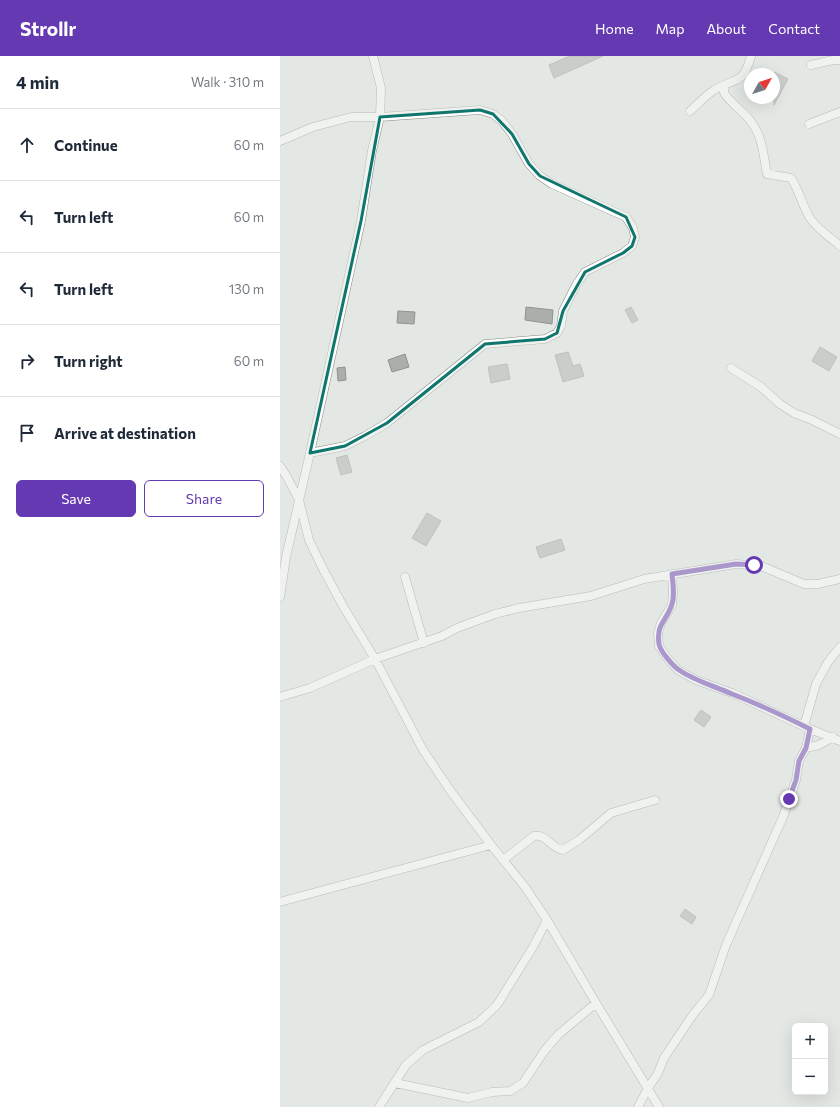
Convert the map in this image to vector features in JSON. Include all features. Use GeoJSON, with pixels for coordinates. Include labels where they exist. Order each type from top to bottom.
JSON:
{"type":"FeatureCollection","features":[{"type":"Feature","properties":{"kind":"street"},"geometry":{"type":"LineString","coordinates":[[280,597],[286,557],[368,184],[372,151],[380,117],[381,88],[373,56]]}},
{"type":"Feature","properties":{"kind":"street"},"geometry":{"type":"LineString","coordinates":[[690,111],[715,90],[738,80],[743,76],[751,56]]}},
{"type":"Feature","properties":{"kind":"street"},"geometry":{"type":"LineString","coordinates":[[811,65],[840,60]]}},
{"type":"Feature","properties":{"kind":"street"},"geometry":{"type":"LineString","coordinates":[[725,86],[724,92],[727,98],[750,120],[757,132],[764,151],[767,174],[791,178],[796,185],[800,199],[812,220],[840,246]]}},
{"type":"Feature","properties":{"kind":"street"},"geometry":{"type":"LineString","coordinates":[[280,141],[313,128],[351,117],[380,117],[480,110],[494,114],[502,121],[512,134],[529,164],[540,176],[552,184],[626,217],[633,228],[635,237],[632,246],[623,253],[585,272],[576,285],[563,311],[561,326],[557,333],[545,339],[485,344],[387,423],[345,446],[310,453]]}},
{"type":"Feature","properties":{"kind":"street"},"geometry":{"type":"LineString","coordinates":[[808,124],[840,112]]}},
{"type":"Feature","properties":{"kind":"street"},"geometry":{"type":"LineString","coordinates":[[731,368],[761,387],[780,404],[840,434]]}},
{"type":"Feature","properties":{"kind":"street"},"geometry":{"type":"LineString","coordinates":[[280,466],[299,500],[309,540],[317,558],[343,606],[375,659],[423,750],[452,793],[490,845],[525,888],[547,920],[659,1107]]}},
{"type":"Feature","properties":{"kind":"street"},"geometry":{"type":"LineString","coordinates":[[280,698],[310,688],[375,659],[424,643],[495,614],[519,608],[591,596],[644,579],[746,564],[761,566],[804,584],[818,584],[840,579]]}},
{"type":"Feature","properties":{"kind":"street"},"geometry":{"type":"LineString","coordinates":[[672,574],[674,592],[672,605],[658,633],[659,646],[678,670],[696,680],[836,739]]}},
{"type":"Feature","properties":{"kind":"street"},"geometry":{"type":"LineString","coordinates":[[405,577],[424,643]]}},
{"type":"Feature","properties":{"kind":"street"},"geometry":{"type":"LineString","coordinates":[[638,1107],[658,1073],[664,1058],[692,1016],[709,995],[726,945],[777,832],[796,780],[799,761],[806,748],[807,727],[816,684],[828,662],[840,647]]}},
{"type":"Feature","properties":{"kind":"street"},"geometry":{"type":"LineString","coordinates":[[806,748],[836,739]]}},
{"type":"Feature","properties":{"kind":"street"},"geometry":{"type":"LineString","coordinates":[[503,860],[534,836],[540,836],[558,849],[563,850],[579,840],[611,813],[655,800]]}},
{"type":"Feature","properties":{"kind":"street"},"geometry":{"type":"LineString","coordinates":[[280,902],[490,845]]}},
{"type":"Feature","properties":{"kind":"street"},"geometry":{"type":"LineString","coordinates":[[379,1107],[406,1065],[423,1050],[479,1022],[497,1005],[533,947],[547,920]]}},
{"type":"Feature","properties":{"kind":"street"},"geometry":{"type":"LineString","coordinates":[[395,1083],[468,1098],[492,1092],[510,1091],[522,1083],[545,1050],[559,1034],[596,1003]]}},
{"type":"Feature","properties":{"kind":"highlighted area"},"geometry":{"type":"Polygon","coordinates":[[[480,110],[493,114],[512,134],[529,164],[540,176],[626,217],[635,237],[632,246],[623,253],[585,272],[563,311],[557,333],[545,339],[485,344],[387,423],[345,446],[310,453],[361,221],[380,117],[480,110]]]}},
{"type":"Feature","properties":{"kind":"building"},"geometry":{"type":"Polygon","coordinates":[[[570,56],[603,56],[554,78],[549,65],[570,56]]]}},
{"type":"Feature","properties":{"kind":"building"},"geometry":{"type":"Polygon","coordinates":[[[780,75],[788,79],[780,94],[780,75]]]}},
{"type":"Feature","properties":{"kind":"building"},"geometry":{"type":"Polygon","coordinates":[[[526,307],[553,310],[552,324],[525,320],[526,307]]]}},
{"type":"Feature","properties":{"kind":"building"},"geometry":{"type":"Polygon","coordinates":[[[631,307],[638,320],[632,323],[625,310],[631,307]]]}},
{"type":"Feature","properties":{"kind":"building"},"geometry":{"type":"Polygon","coordinates":[[[398,311],[415,312],[414,324],[397,323],[398,311]]]}},
{"type":"Feature","properties":{"kind":"building"},"geometry":{"type":"Polygon","coordinates":[[[820,347],[837,357],[829,371],[812,361],[820,347]]]}},
{"type":"Feature","properties":{"kind":"building"},"geometry":{"type":"Polygon","coordinates":[[[568,352],[573,366],[580,364],[584,376],[563,382],[555,355],[568,352]]]}},
{"type":"Feature","properties":{"kind":"building"},"geometry":{"type":"Polygon","coordinates":[[[405,354],[409,367],[392,372],[388,360],[405,354]]]}},
{"type":"Feature","properties":{"kind":"building"},"geometry":{"type":"Polygon","coordinates":[[[507,364],[510,379],[491,383],[488,367],[507,364]]]}},
{"type":"Feature","properties":{"kind":"building"},"geometry":{"type":"Polygon","coordinates":[[[345,367],[346,380],[338,381],[337,368],[345,367]]]}},
{"type":"Feature","properties":{"kind":"building"},"geometry":{"type":"Polygon","coordinates":[[[347,455],[352,472],[341,475],[336,458],[347,455]]]}},
{"type":"Feature","properties":{"kind":"building"},"geometry":{"type":"Polygon","coordinates":[[[427,513],[441,521],[426,546],[412,538],[427,513]]]}},
{"type":"Feature","properties":{"kind":"building"},"geometry":{"type":"Polygon","coordinates":[[[561,539],[565,550],[540,558],[536,547],[561,539]]]}},
{"type":"Feature","properties":{"kind":"building"},"geometry":{"type":"Polygon","coordinates":[[[701,710],[711,717],[704,727],[694,720],[701,710]]]}},
{"type":"Feature","properties":{"kind":"building"},"geometry":{"type":"Polygon","coordinates":[[[685,909],[696,917],[692,924],[680,916],[685,909]]]}},
{"type":"Feature","properties":{"kind":"route"},"geometry":{"type":"LineString","coordinates":[[754,565],[736,564],[725,567],[672,574],[674,592],[672,605],[658,633],[659,646],[678,670],[696,680],[732,694],[810,729],[806,748],[799,761],[796,780],[789,799]]}}]}
